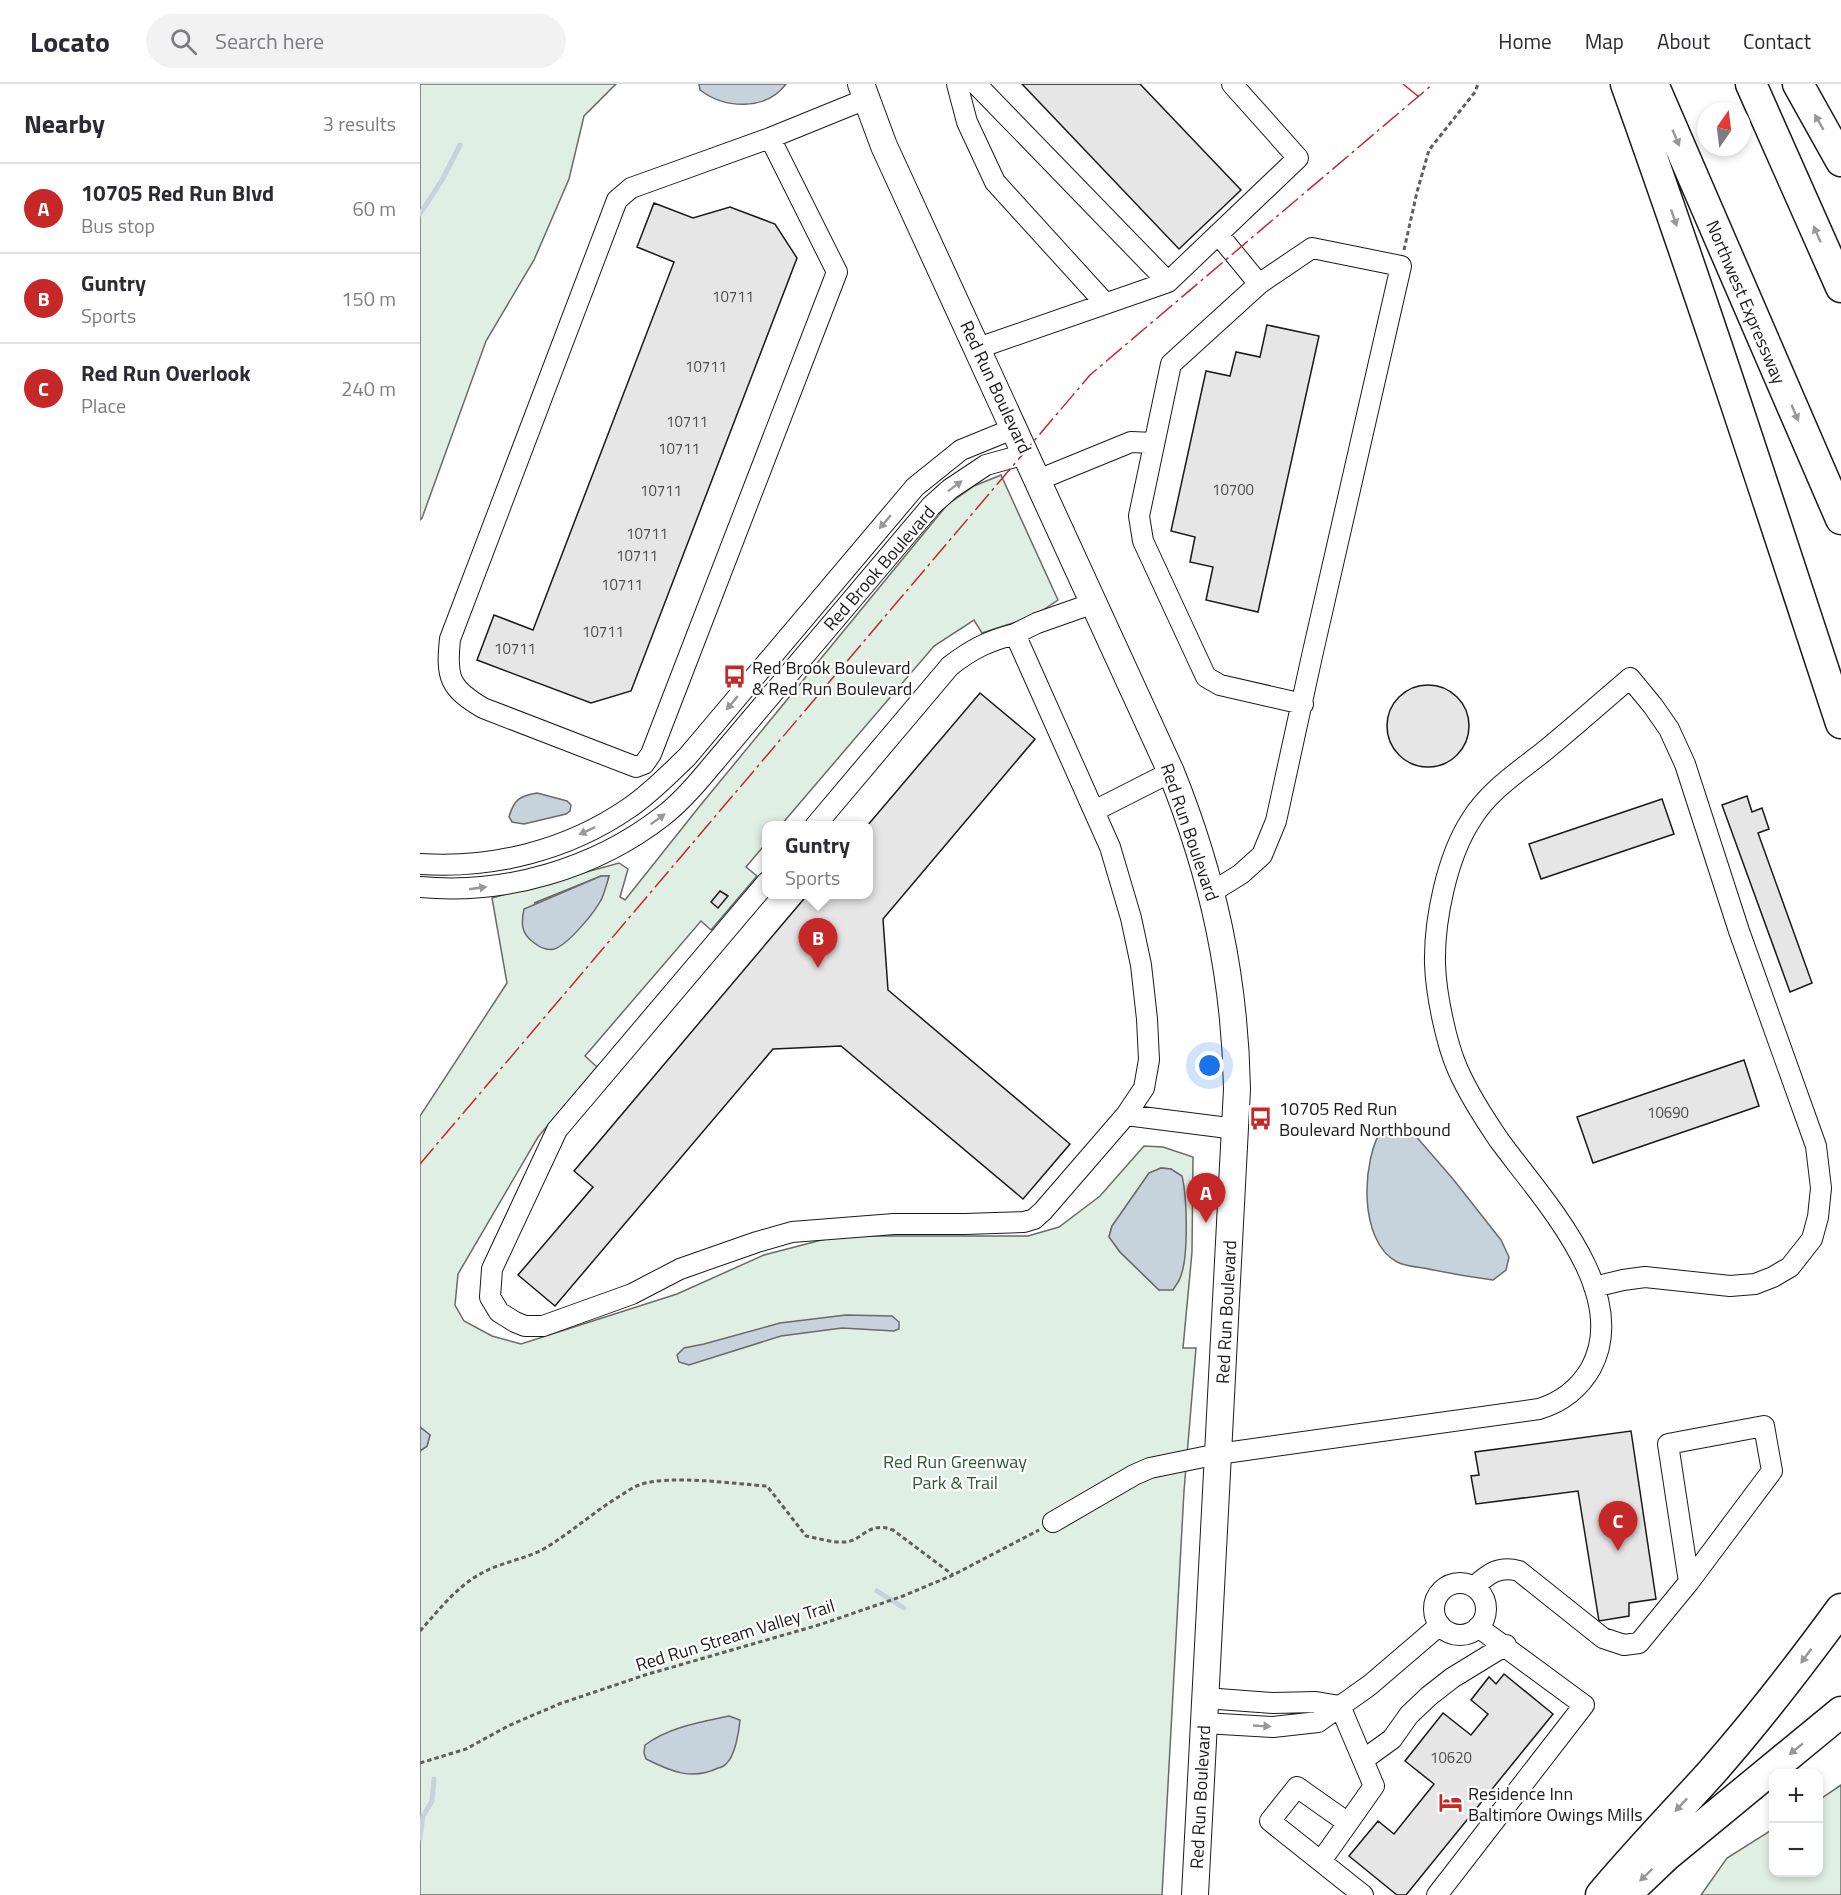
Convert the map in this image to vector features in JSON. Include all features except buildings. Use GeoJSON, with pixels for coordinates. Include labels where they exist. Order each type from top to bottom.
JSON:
{"type":"FeatureCollection","features":[{"type":"Feature","properties":{"kind":"highway"},"geometry":{"type":"LineString","coordinates":[[1626,84],[1750,444],[1841,723]]}},
{"type":"Feature","properties":{"kind":"highway","name":"Northwest Expressway"},"geometry":{"type":"LineString","coordinates":[[1653,84],[1841,519]]}},
{"type":"Feature","properties":{"kind":"highway"},"geometry":{"type":"LineString","coordinates":[[1751,84],[1841,287]]}},
{"type":"Feature","properties":{"kind":"highway"},"geometry":{"type":"LineString","coordinates":[[1798,84],[1841,160]]}},
{"type":"Feature","properties":{"kind":"highway"},"geometry":{"type":"LineString","coordinates":[[1750,444],[1841,684]]}},
{"type":"Feature","properties":{"kind":"highway"},"geometry":{"type":"LineString","coordinates":[[1601,1895],[1648,1839],[1719,1763],[1793,1674],[1841,1609]]}},
{"type":"Feature","properties":{"kind":"highway"},"geometry":{"type":"LineString","coordinates":[[1625,1895],[1666,1856],[1841,1712]]}},
{"type":"Feature","properties":{"kind":"main road","name":"Red Run Boulevard"},"geometry":{"type":"LineString","coordinates":[[863,92],[884,146],[1172,772],[1212,892],[1229,973],[1237,1052],[1236,1129],[1195,1895]]}},
{"type":"Feature","properties":{"kind":"street"},"geometry":{"type":"LineString","coordinates":[[957,84],[968,122],[995,182],[1105,303]]}},
{"type":"Feature","properties":{"kind":"street"},"geometry":{"type":"LineString","coordinates":[[976,84],[1168,282]]}},
{"type":"Feature","properties":{"kind":"street"},"geometry":{"type":"LineString","coordinates":[[978,348],[1168,282],[1298,158],[1232,84]]}},
{"type":"Feature","properties":{"kind":"street"},"geometry":{"type":"LineString","coordinates":[[770,138],[837,272],[651,754],[644,764],[636,767],[483,708],[466,698],[455,687],[450,674],[448,657],[450,639],[618,200],[631,188],[770,138],[863,92]]}},
{"type":"Feature","properties":{"kind":"street"},"geometry":{"type":"LineString","coordinates":[[1218,234],[1259,284]]}},
{"type":"Feature","properties":{"kind":"street"},"geometry":{"type":"LineString","coordinates":[[1212,892],[1241,874],[1262,855],[1276,820],[1303,704],[1401,266],[1312,248],[1259,284],[1171,364],[1138,516],[1143,541],[1206,678],[1220,685],[1303,704]]}},
{"type":"Feature","properties":{"kind":"street","name":"Red Brook Boulevard"},"geometry":{"type":"LineString","coordinates":[[420,864],[470,865],[524,855],[580,835],[628,809],[666,778],[687,757],[915,487],[961,450],[1015,428]]}},
{"type":"Feature","properties":{"kind":"street"},"geometry":{"type":"LineString","coordinates":[[1038,480],[1131,442],[1154,443]]}},
{"type":"Feature","properties":{"kind":"street","name":"Red Brook Boulevard"},"geometry":{"type":"LineString","coordinates":[[420,887],[468,889],[538,877],[614,848],[663,816],[708,770],[931,506],[950,489],[986,465],[1026,454]]}},
{"type":"Feature","properties":{"kind":"street"},"geometry":{"type":"LineString","coordinates":[[818,821],[950,666],[990,640],[1015,634],[1037,623],[1094,603]]}},
{"type":"Feature","properties":{"kind":"street"},"geometry":{"type":"LineString","coordinates":[[762,888],[556,1130],[492,1269],[490,1297],[499,1312],[515,1322],[525,1326],[543,1326],[632,1294],[680,1269],[792,1232],[894,1224],[1024,1222],[1034,1219],[1126,1115],[1144,1088],[1149,1060],[1141,965],[1131,918],[1110,847],[1015,634]]}},
{"type":"Feature","properties":{"kind":"street"},"geometry":{"type":"LineString","coordinates":[[1053,1522],[1142,1471],[1218,1454],[1520,1413],[1557,1402],[1577,1388],[1592,1366],[1599,1349],[1602,1323],[1594,1287],[1580,1255],[1558,1219],[1476,1106],[1457,1069],[1446,1032],[1435,965],[1437,929],[1457,849],[1471,820],[1484,802],[1630,678],[1669,729],[1685,764],[1739,931],[1816,1146],[1821,1188],[1818,1217],[1812,1239],[1790,1267],[1773,1277],[1755,1284],[1730,1286],[1645,1277],[1594,1287]]}},
{"type":"Feature","properties":{"kind":"street"},"geometry":{"type":"LineString","coordinates":[[1094,811],[1172,772]]}},
{"type":"Feature","properties":{"kind":"street"},"geometry":{"type":"LineString","coordinates":[[1126,1115],[1236,1129]]}},
{"type":"Feature","properties":{"kind":"street"},"geometry":{"type":"LineString","coordinates":[[1474,1587],[1495,1571],[1505,1568],[1520,1571],[1604,1638],[1613,1643],[1634,1645],[1645,1638],[1689,1582],[1772,1471],[1764,1426],[1668,1444],[1689,1582]]}},
{"type":"Feature","properties":{"kind":"street"},"geometry":{"type":"LineString","coordinates":[[1458,1583],[1474,1587],[1480,1592],[1486,1606],[1483,1621],[1478,1627],[1471,1632],[1454,1634],[1440,1625],[1434,1610],[1438,1595],[1444,1589],[1458,1583]]}},
{"type":"Feature","properties":{"kind":"street"},"geometry":{"type":"LineString","coordinates":[[1204,1723],[1273,1727],[1318,1722],[1399,1661],[1440,1625]]}},
{"type":"Feature","properties":{"kind":"street"},"geometry":{"type":"LineString","coordinates":[[1437,1895],[1584,1705],[1506,1645],[1478,1627]]}},
{"type":"Feature","properties":{"kind":"street"},"geometry":{"type":"LineString","coordinates":[[1363,1760],[1392,1739],[1409,1715],[1429,1696],[1452,1678],[1506,1645]]}},
{"type":"Feature","properties":{"kind":"street"},"geometry":{"type":"LineString","coordinates":[[1205,1698],[1273,1703],[1316,1702],[1340,1706]]}},
{"type":"Feature","properties":{"kind":"street"},"geometry":{"type":"LineString","coordinates":[[1321,1862],[1374,1786],[1340,1706]]}},
{"type":"Feature","properties":{"kind":"street"},"geometry":{"type":"LineString","coordinates":[[1348,1823],[1297,1787],[1270,1821],[1363,1895]]}},
{"type":"Feature","properties":{"kind":"path"},"geometry":{"type":"LineString","coordinates":[[1401,266],[1417,192],[1430,150],[1475,92],[1478,84]]}},
{"type":"Feature","properties":{"kind":"path"},"geometry":{"type":"LineString","coordinates":[[420,1631],[471,1579],[494,1567],[548,1547],[605,1504],[638,1485],[657,1481],[697,1480],[767,1486],[806,1536],[846,1543],[873,1528],[885,1527],[893,1530],[952,1575]]}},
{"type":"Feature","properties":{"kind":"path","name":"Red Run Stream Valley Trail"},"geometry":{"type":"LineString","coordinates":[[420,1763],[466,1749],[508,1726],[559,1704],[645,1675],[866,1609],[952,1575],[1053,1522]]}},
{"type":"Feature","properties":{"kind":"green space"},"geometry":{"type":"Polygon","coordinates":[[[420,84],[616,84],[584,116],[569,179],[534,260],[486,341],[420,520],[420,84]]]}},
{"type":"Feature","properties":{"kind":"green space","name":"Red Run Greenway Park & Trail"},"geometry":{"type":"Polygon","coordinates":[[[1001,475],[1058,600],[1034,616],[982,633],[974,620],[934,646],[784,821],[762,821],[762,848],[746,867],[757,876],[711,930],[701,921],[585,1056],[597,1067],[538,1137],[458,1274],[455,1305],[464,1321],[492,1336],[521,1344],[677,1294],[764,1255],[837,1236],[1028,1236],[1059,1227],[1100,1196],[1144,1146],[1163,1147],[1193,1157],[1192,1252],[1183,1348],[1196,1348],[1184,1491],[1162,1895],[420,1895],[420,1451],[427,1446],[430,1435],[420,1427],[420,1116],[507,983],[492,898],[619,863],[628,869],[620,897],[625,900],[947,505],[974,486],[1001,475]],[[601,876],[534,903],[601,900],[609,876],[601,876]],[[1161,1168],[1149,1173],[1112,1226],[1109,1236],[1120,1252],[1159,1290],[1171,1169],[1161,1168]]]}},
{"type":"Feature","properties":{"kind":"green space"},"geometry":{"type":"Polygon","coordinates":[[[1841,1785],[1841,1895],[1701,1895],[1727,1858],[1769,1832],[1769,1877],[1823,1877],[1823,1797],[1841,1785]]]}},
{"type":"Feature","properties":{"kind":"shaded area"},"geometry":{"type":"Polygon","coordinates":[[[699,84],[786,84],[768,99],[757,103],[733,104],[710,96],[700,90],[699,84]]]}},
{"type":"Feature","properties":{"kind":"shaded area"},"geometry":{"type":"Polygon","coordinates":[[[537,793],[567,801],[571,805],[570,811],[524,824],[512,822],[509,817],[518,799],[537,793]]]}},
{"type":"Feature","properties":{"kind":"shaded area"},"geometry":{"type":"Polygon","coordinates":[[[601,876],[609,876],[602,898],[574,935],[554,949],[540,947],[529,939],[523,927],[524,909],[601,876]]]}},
{"type":"Feature","properties":{"kind":"shaded area"},"geometry":{"type":"Polygon","coordinates":[[[1395,1125],[1414,1134],[1501,1240],[1509,1257],[1506,1270],[1493,1280],[1403,1264],[1384,1252],[1375,1237],[1370,1219],[1367,1179],[1370,1159],[1383,1127],[1395,1125]]]}},
{"type":"Feature","properties":{"kind":"shaded area"},"geometry":{"type":"Polygon","coordinates":[[[1161,1168],[1171,1169],[1182,1176],[1185,1198],[1185,1257],[1179,1280],[1173,1290],[1159,1290],[1120,1252],[1109,1237],[1112,1226],[1149,1173],[1161,1168]]]}},
{"type":"Feature","properties":{"kind":"shaded area"},"geometry":{"type":"Polygon","coordinates":[[[846,1315],[892,1316],[899,1322],[899,1329],[894,1331],[842,1328],[781,1336],[689,1365],[679,1362],[677,1355],[684,1348],[780,1323],[846,1315]]]}},
{"type":"Feature","properties":{"kind":"shaded area"},"geometry":{"type":"Polygon","coordinates":[[[420,1427],[430,1435],[427,1446],[420,1451],[420,1427]]]}},
{"type":"Feature","properties":{"kind":"shaded area"},"geometry":{"type":"Polygon","coordinates":[[[729,1716],[740,1720],[738,1737],[729,1760],[723,1766],[708,1772],[690,1774],[672,1771],[646,1759],[645,1745],[654,1739],[686,1726],[729,1716]]]}},
{"type":"Feature","properties":{"kind":"waterway"},"geometry":{"type":"LineString","coordinates":[[420,214],[442,180],[460,145]]}},
{"type":"Feature","properties":{"kind":"waterway"},"geometry":{"type":"LineString","coordinates":[[877,1591],[904,1608]]}},
{"type":"Feature","properties":{"kind":"waterway"},"geometry":{"type":"LineString","coordinates":[[420,1838],[423,1816],[432,1801],[434,1779]]}},
{"type":"Feature","properties":{"kind":"power"},"geometry":{"type":"LineString","coordinates":[[1403,84],[1419,97]]}},
{"type":"Feature","properties":{"kind":"power"},"geometry":{"type":"LineString","coordinates":[[420,1164],[1090,375],[1433,84]]}},
{"type":"Feature","properties":{"kind":"place","name":"Red Brook Boulevard & Red Run Boulevard"},"geometry":{"type":"Point","coordinates":[734,677]}},
{"type":"Feature","properties":{"kind":"place","name":"Guntry"},"geometry":{"type":"Point","coordinates":[818,968]}},
{"type":"Feature","properties":{"kind":"place","name":"10705 Red Run Boulevard Northbound"},"geometry":{"type":"Point","coordinates":[1261,1118]}},
{"type":"Feature","properties":{"kind":"place","name":"10705 Red Run Blvd"},"geometry":{"type":"Point","coordinates":[1206,1223]}},
{"type":"Feature","properties":{"kind":"place","name":"Red Run Overlook"},"geometry":{"type":"Point","coordinates":[1618,1551]}},
{"type":"Feature","properties":{"kind":"place","name":"Residence Inn Baltimore Owings Mills"},"geometry":{"type":"Point","coordinates":[1450,1803]}}]}
